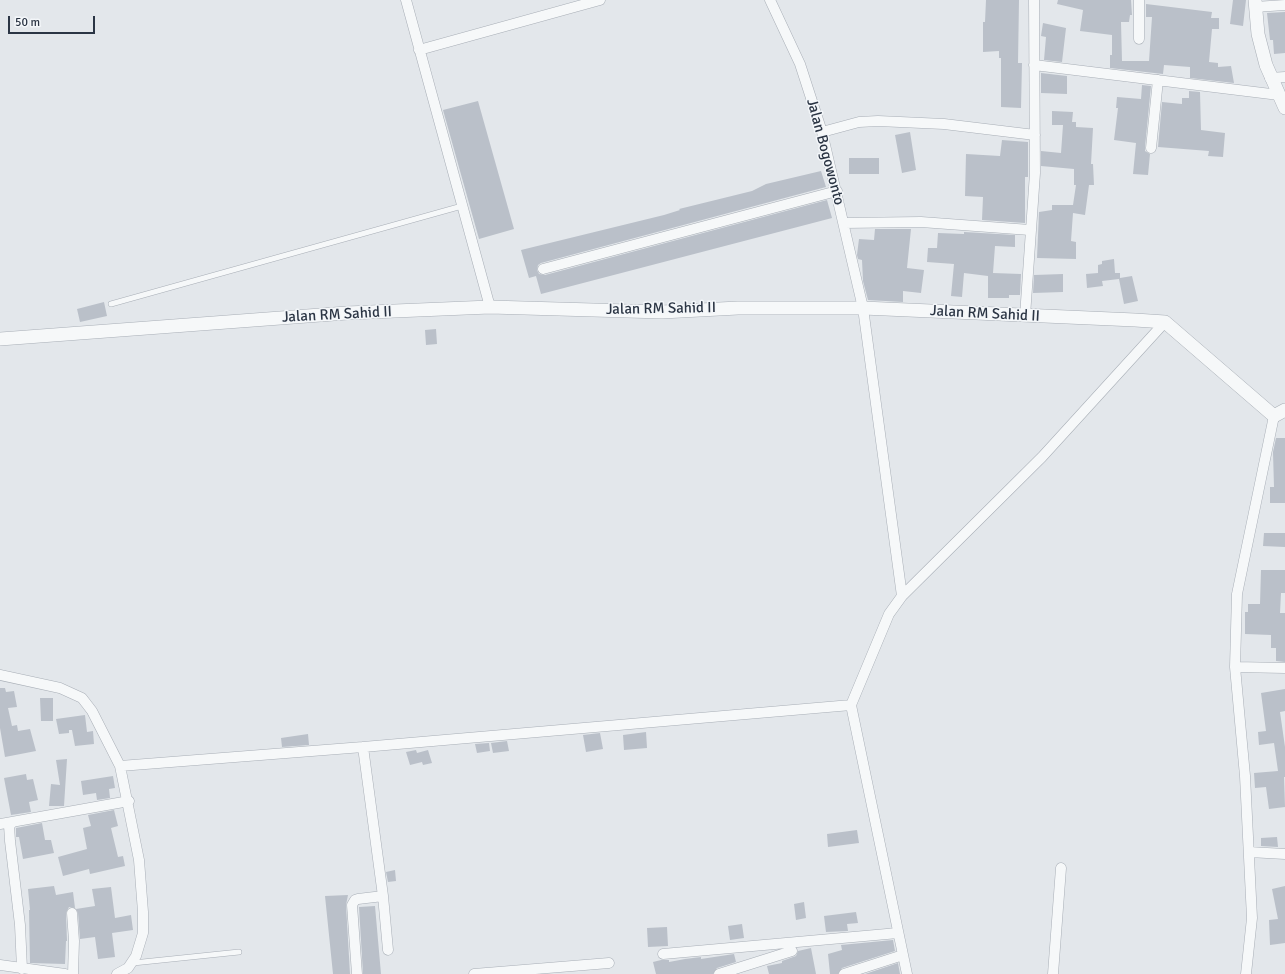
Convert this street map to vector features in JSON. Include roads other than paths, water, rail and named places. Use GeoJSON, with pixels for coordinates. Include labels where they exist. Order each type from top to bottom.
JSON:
{"type":"FeatureCollection","features":[{"type":"Feature","properties":{"kind":"street"},"geometry":{"type":"LineString","coordinates":[[406,0],[490,307]]}},
{"type":"Feature","properties":{"kind":"street"},"geometry":{"type":"LineString","coordinates":[[419,50],[600,0]]}},
{"type":"Feature","properties":{"kind":"street","name":"Jalan Bogowonto"},"geometry":{"type":"LineString","coordinates":[[770,0],[800,64],[822,132],[863,308],[902,596]]}},
{"type":"Feature","properties":{"kind":"street"},"geometry":{"type":"LineString","coordinates":[[1025,316],[1035,173],[1034,0]]}},
{"type":"Feature","properties":{"kind":"street"},"geometry":{"type":"LineString","coordinates":[[1139,0],[1139,39]]}},
{"type":"Feature","properties":{"kind":"street"},"geometry":{"type":"LineString","coordinates":[[1285,5],[1255,4],[1261,46],[1270,78],[1285,108]]}},
{"type":"Feature","properties":{"kind":"street"},"geometry":{"type":"LineString","coordinates":[[1034,65],[1279,95]]}},
{"type":"Feature","properties":{"kind":"street"},"geometry":{"type":"LineString","coordinates":[[1270,78],[1285,77]]}},
{"type":"Feature","properties":{"kind":"street"},"geometry":{"type":"LineString","coordinates":[[1151,148],[1158,80]]}},
{"type":"Feature","properties":{"kind":"street"},"geometry":{"type":"LineString","coordinates":[[822,132],[858,122],[878,121],[944,124],[1035,135]]}},
{"type":"Feature","properties":{"kind":"street"},"geometry":{"type":"LineString","coordinates":[[542,270],[836,191]]}},
{"type":"Feature","properties":{"kind":"street"},"geometry":{"type":"LineString","coordinates":[[844,223],[921,222],[1030,230]]}},
{"type":"Feature","properties":{"kind":"street","name":"Jalan RM Sahid II"},"geometry":{"type":"LineString","coordinates":[[0,339],[347,313],[490,307],[662,312],[738,308],[863,308],[1165,322]]}},
{"type":"Feature","properties":{"kind":"street"},"geometry":{"type":"LineString","coordinates":[[907,974],[851,705],[889,614],[902,596],[1042,457],[1165,322],[1274,416]]}},
{"type":"Feature","properties":{"kind":"street"},"geometry":{"type":"LineString","coordinates":[[1246,974],[1252,918],[1249,852],[1235,667],[1237,594],[1274,416],[1285,410]]}},
{"type":"Feature","properties":{"kind":"street"},"geometry":{"type":"LineString","coordinates":[[1235,667],[1285,668]]}},
{"type":"Feature","properties":{"kind":"street"},"geometry":{"type":"LineString","coordinates":[[0,675],[60,688],[82,698],[92,711],[120,766],[129,801],[139,860],[144,912],[143,933],[133,963],[128,968],[117,974]]}},
{"type":"Feature","properties":{"kind":"street"},"geometry":{"type":"LineString","coordinates":[[120,766],[363,747],[851,705]]}},
{"type":"Feature","properties":{"kind":"street"},"geometry":{"type":"LineString","coordinates":[[363,747],[383,896],[388,950]]}},
{"type":"Feature","properties":{"kind":"street"},"geometry":{"type":"LineString","coordinates":[[0,824],[129,801]]}},
{"type":"Feature","properties":{"kind":"street"},"geometry":{"type":"LineString","coordinates":[[12,822],[9,825],[10,841],[20,925],[22,969]]}},
{"type":"Feature","properties":{"kind":"street"},"geometry":{"type":"LineString","coordinates":[[1249,852],[1285,854]]}},
{"type":"Feature","properties":{"kind":"street"},"geometry":{"type":"LineString","coordinates":[[1053,974],[1061,868]]}},
{"type":"Feature","properties":{"kind":"street"},"geometry":{"type":"LineString","coordinates":[[357,974],[352,905],[355,900],[358,899],[383,896]]}},
{"type":"Feature","properties":{"kind":"street"},"geometry":{"type":"LineString","coordinates":[[72,913],[74,941],[73,974]]}},
{"type":"Feature","properties":{"kind":"street"},"geometry":{"type":"LineString","coordinates":[[663,954],[898,933]]}},
{"type":"Feature","properties":{"kind":"street"},"geometry":{"type":"LineString","coordinates":[[719,974],[792,951]]}},
{"type":"Feature","properties":{"kind":"street"},"geometry":{"type":"LineString","coordinates":[[844,974],[903,955]]}},
{"type":"Feature","properties":{"kind":"street"},"geometry":{"type":"LineString","coordinates":[[474,974],[581,970],[609,963]]}},
{"type":"Feature","properties":{"kind":"street"},"geometry":{"type":"LineString","coordinates":[[3,968],[65,974]]}},
{"type":"Feature","properties":{"kind":"lane"},"geometry":{"type":"LineString","coordinates":[[111,304],[462,206]]}},
{"type":"Feature","properties":{"kind":"lane"},"geometry":{"type":"LineString","coordinates":[[133,963],[240,952]]}}]}
